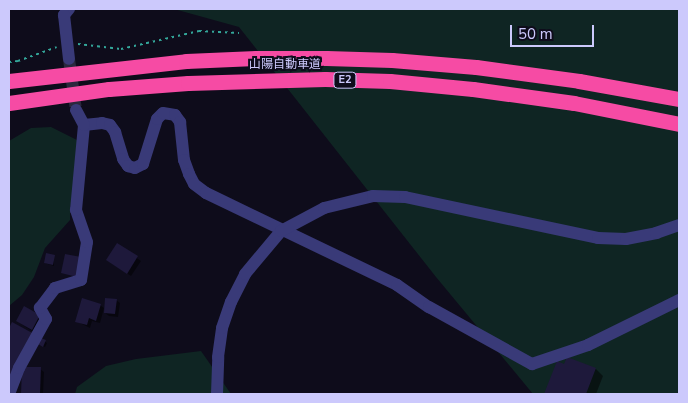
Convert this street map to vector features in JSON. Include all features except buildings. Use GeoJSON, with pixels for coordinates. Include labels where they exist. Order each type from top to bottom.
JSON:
{"type":"FeatureCollection","features":[{"type":"Feature","properties":{"kind":"highway","name":"山陽自動車道"},"geometry":{"type":"LineString","coordinates":[[9,81],[186,61],[256,58],[335,58],[392,60],[476,67],[579,81],[679,99]]}},
{"type":"Feature","properties":{"kind":"highway","name":"山陽自動車道"},"geometry":{"type":"LineString","coordinates":[[9,103],[109,89],[188,82],[390,81],[473,89],[574,103],[679,124]]}},
{"type":"Feature","properties":{"kind":"street"},"geometry":{"type":"LineString","coordinates":[[69,9],[64,15],[69,59]]}},
{"type":"Feature","properties":{"kind":"street"},"geometry":{"type":"LineString","coordinates":[[9,394],[19,368],[46,319],[40,308],[55,288],[81,280],[87,242],[76,210],[84,125],[76,110]]}},
{"type":"Feature","properties":{"kind":"street"},"geometry":{"type":"LineString","coordinates":[[84,125],[102,123],[110,125],[115,132],[122,159],[128,166],[135,168],[143,164],[157,119],[163,113],[175,114],[180,122],[184,160],[194,184],[206,193],[281,231],[397,285],[429,307],[532,364],[588,345],[679,300]]}},
{"type":"Feature","properties":{"kind":"street"},"geometry":{"type":"LineString","coordinates":[[217,394],[218,357],[222,328],[230,302],[245,274],[281,231],[324,208],[373,196],[405,197],[598,238],[626,240],[656,233],[679,224]]}},
{"type":"Feature","properties":{"kind":"path"},"geometry":{"type":"LineString","coordinates":[[9,62],[18,61],[67,43],[121,49],[199,31],[239,33]]}},
{"type":"Feature","properties":{"kind":"green space"},"geometry":{"type":"Polygon","coordinates":[[[174,9],[679,9],[679,394],[533,394],[436,277],[239,27],[174,9]]]}},
{"type":"Feature","properties":{"kind":"green space"},"geometry":{"type":"Polygon","coordinates":[[[51,127],[81,142],[78,176],[70,208],[70,220],[45,248],[34,277],[22,295],[9,306],[9,141],[31,128],[51,127]]]}},
{"type":"Feature","properties":{"kind":"green space"},"geometry":{"type":"Polygon","coordinates":[[[201,351],[231,394],[75,394],[77,387],[106,366],[136,359],[201,351]]]}},
{"type":"Feature","properties":{"kind":"tunnel"},"geometry":{"type":"LineString","coordinates":[[69,59],[76,110]]}}]}
